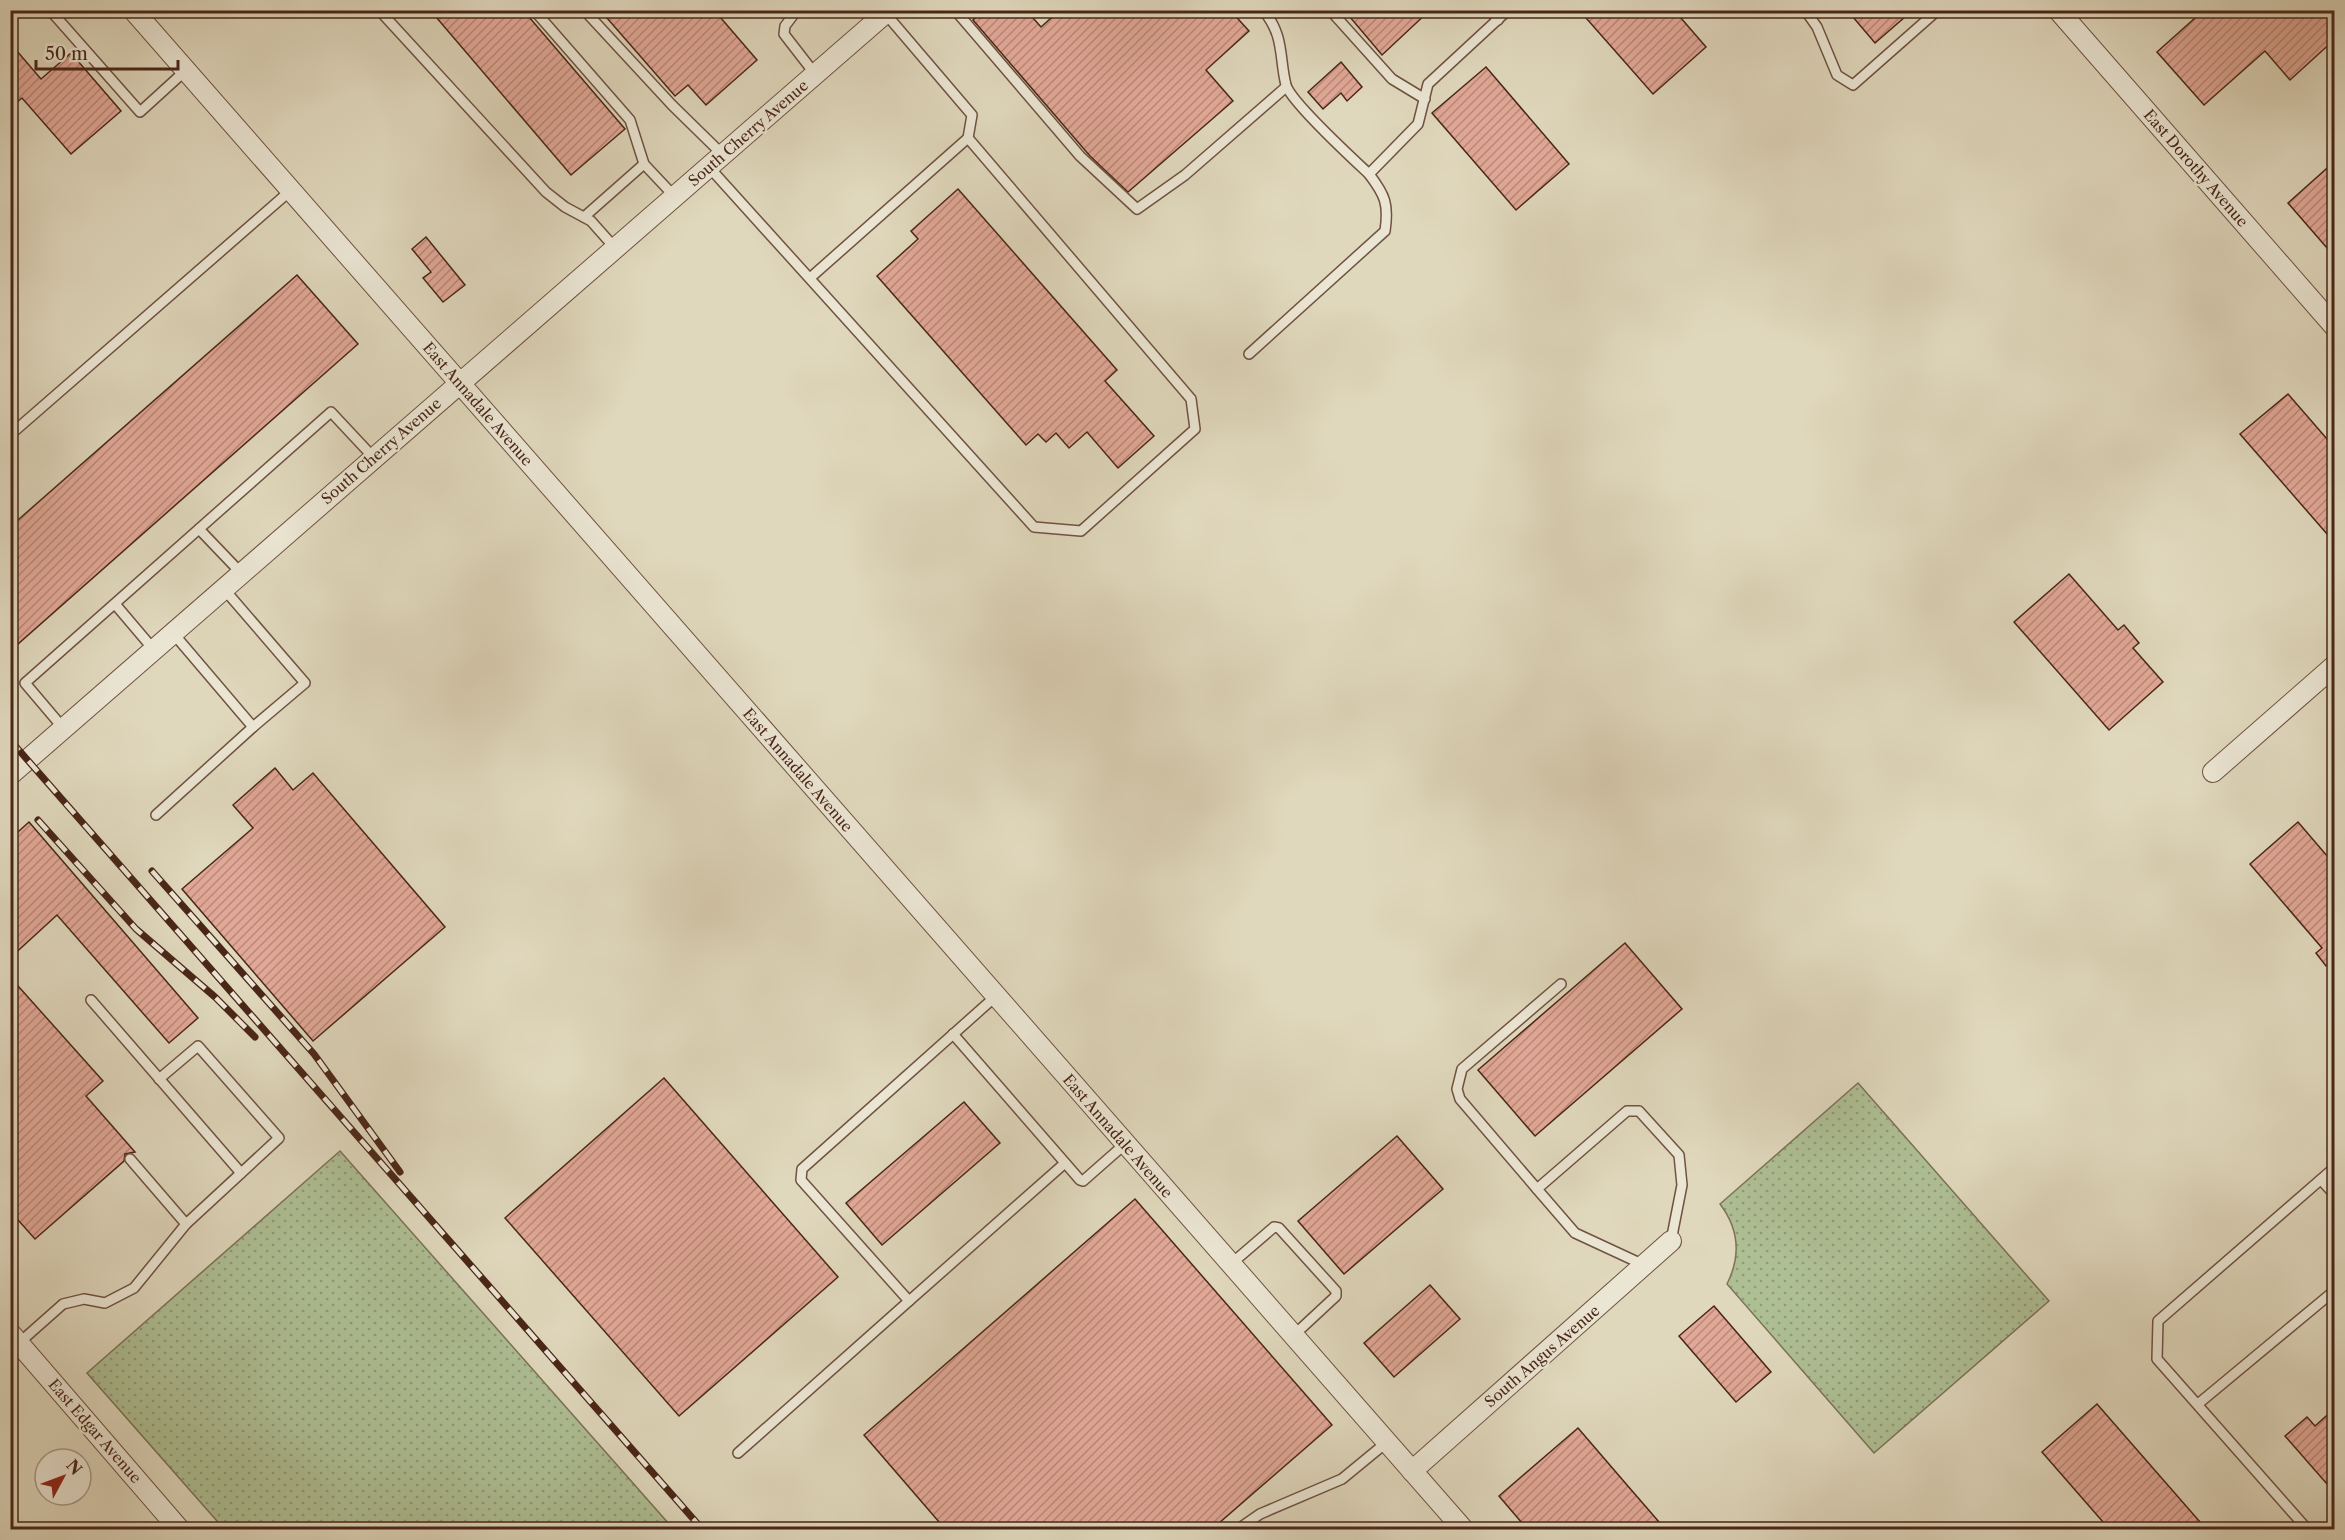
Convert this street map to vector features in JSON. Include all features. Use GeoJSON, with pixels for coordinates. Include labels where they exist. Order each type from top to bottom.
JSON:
{"type":"FeatureCollection","features":[{"type":"Feature","properties":{"kind":"street","name":"East Annadale Avenue"},"geometry":{"type":"LineString","coordinates":[[133,10],[1464,1530]]}},
{"type":"Feature","properties":{"kind":"street","name":"East Dorothy Avenue"},"geometry":{"type":"LineString","coordinates":[[2058,10],[2334,326]]}},
{"type":"Feature","properties":{"kind":"street","name":"South Cherry Avenue"},"geometry":{"type":"LineString","coordinates":[[10,775],[886,12]]}},
{"type":"Feature","properties":{"kind":"street"},"geometry":{"type":"LineString","coordinates":[[2213,772],[2334,666]]}},
{"type":"Feature","properties":{"kind":"street","name":"South Angus Avenue"},"geometry":{"type":"LineString","coordinates":[[1412,1471],[1671,1241]]}},
{"type":"Feature","properties":{"kind":"street","name":"East Edgar Avenue"},"geometry":{"type":"LineString","coordinates":[[15,1338],[180,1530]]}},
{"type":"Feature","properties":{"kind":"lane"},"geometry":{"type":"LineString","coordinates":[[50,10],[140,112],[185,71]]}},
{"type":"Feature","properties":{"kind":"lane"},"geometry":{"type":"LineString","coordinates":[[379,10],[546,192],[591,221],[615,248]]}},
{"type":"Feature","properties":{"kind":"lane"},"geometry":{"type":"LineString","coordinates":[[534,10],[630,120],[644,164],[675,196]]}},
{"type":"Feature","properties":{"kind":"lane"},"geometry":{"type":"LineString","coordinates":[[584,10],[672,105],[810,278],[1034,527],[1081,531],[1195,429],[1191,399],[968,138]]}},
{"type":"Feature","properties":{"kind":"lane"},"geometry":{"type":"LineString","coordinates":[[797,10],[785,26],[784,34],[815,75]]}},
{"type":"Feature","properties":{"kind":"lane"},"geometry":{"type":"LineString","coordinates":[[955,10],[1080,156],[1137,209],[1185,174],[1286,87]]}},
{"type":"Feature","properties":{"kind":"lane"},"geometry":{"type":"LineString","coordinates":[[1249,354],[1385,231],[1388,213],[1384,194],[1369,174],[1334,142],[1286,87],[1283,51],[1269,18],[1263,10]]}},
{"type":"Feature","properties":{"kind":"lane"},"geometry":{"type":"LineString","coordinates":[[1330,10],[1392,79],[1425,99]]}},
{"type":"Feature","properties":{"kind":"lane"},"geometry":{"type":"LineString","coordinates":[[1490,10],[1498,20]]}},
{"type":"Feature","properties":{"kind":"lane"},"geometry":{"type":"LineString","coordinates":[[1369,174],[1418,124],[1428,84],[1508,10]]}},
{"type":"Feature","properties":{"kind":"lane"},"geometry":{"type":"LineString","coordinates":[[1805,10],[1817,27],[1837,75],[1853,85],[1938,10]]}},
{"type":"Feature","properties":{"kind":"lane"},"geometry":{"type":"LineString","coordinates":[[810,278],[968,138],[972,115],[886,12]]}},
{"type":"Feature","properties":{"kind":"lane"},"geometry":{"type":"LineString","coordinates":[[584,218],[644,164]]}},
{"type":"Feature","properties":{"kind":"lane"},"geometry":{"type":"LineString","coordinates":[[10,435],[290,191]]}},
{"type":"Feature","properties":{"kind":"lane"},"geometry":{"type":"LineString","coordinates":[[64,729],[25,683],[331,412],[374,458]]}},
{"type":"Feature","properties":{"kind":"lane"},"geometry":{"type":"LineString","coordinates":[[199,529],[242,574]]}},
{"type":"Feature","properties":{"kind":"lane"},"geometry":{"type":"LineString","coordinates":[[156,815],[305,683],[224,589]]}},
{"type":"Feature","properties":{"kind":"lane"},"geometry":{"type":"LineString","coordinates":[[115,604],[154,650]]}},
{"type":"Feature","properties":{"kind":"lane"},"geometry":{"type":"LineString","coordinates":[[173,633],[253,727]]}},
{"type":"Feature","properties":{"kind":"lane"},"geometry":{"type":"LineString","coordinates":[[1560,984],[1462,1069],[1456,1089],[1460,1100],[1575,1233],[1644,1265]]}},
{"type":"Feature","properties":{"kind":"lane"},"geometry":{"type":"LineString","coordinates":[[909,1301],[801,1180],[800,1174],[802,1169],[996,996]]}},
{"type":"Feature","properties":{"kind":"lane"},"geometry":{"type":"LineString","coordinates":[[91,1000],[241,1173]]}},
{"type":"Feature","properties":{"kind":"lane"},"geometry":{"type":"LineString","coordinates":[[953,1034],[1083,1181],[1125,1144]]}},
{"type":"Feature","properties":{"kind":"lane"},"geometry":{"type":"LineString","coordinates":[[15,1338],[63,1304],[84,1299],[105,1303],[134,1288],[186,1224],[279,1138],[198,1046],[159,1080]]}},
{"type":"Feature","properties":{"kind":"lane"},"geometry":{"type":"LineString","coordinates":[[1537,1190],[1627,1111],[1639,1111],[1680,1155],[1682,1185],[1671,1241]]}},
{"type":"Feature","properties":{"kind":"lane"},"geometry":{"type":"LineString","coordinates":[[130,1159],[186,1224]]}},
{"type":"Feature","properties":{"kind":"lane"},"geometry":{"type":"LineString","coordinates":[[738,1454],[1065,1163]]}},
{"type":"Feature","properties":{"kind":"lane"},"geometry":{"type":"LineString","coordinates":[[2308,1530],[2157,1359],[2158,1321],[2334,1168]]}},
{"type":"Feature","properties":{"kind":"lane"},"geometry":{"type":"LineString","coordinates":[[2321,1180],[2334,1194]]}},
{"type":"Feature","properties":{"kind":"lane"},"geometry":{"type":"LineString","coordinates":[[1231,1264],[1275,1227],[1280,1228],[1336,1291],[1336,1296],[1293,1336]]}},
{"type":"Feature","properties":{"kind":"lane"},"geometry":{"type":"LineString","coordinates":[[2198,1404],[2334,1291]]}},
{"type":"Feature","properties":{"kind":"lane"},"geometry":{"type":"LineString","coordinates":[[1237,1530],[1260,1514],[1342,1479],[1387,1442]]}},
{"type":"Feature","properties":{"kind":"green space"},"geometry":{"type":"Polygon","coordinates":[[[1858,1083],[2049,1301],[1874,1453],[1727,1284],[1734,1263],[1736,1243],[1731,1223],[1720,1204],[1858,1083]]]}},
{"type":"Feature","properties":{"kind":"green space"},"geometry":{"type":"Polygon","coordinates":[[[340,1151],[669,1524],[663,1529],[224,1529],[87,1373],[340,1151]]]}},
{"type":"Feature","properties":{"kind":"building"},"geometry":{"type":"Polygon","coordinates":[[[430,10],[523,10],[625,129],[571,175],[430,10]]]}},
{"type":"Feature","properties":{"kind":"building"},"geometry":{"type":"Polygon","coordinates":[[[600,10],[714,10],[757,60],[706,105],[688,85],[675,96],[600,10]]]}},
{"type":"Feature","properties":{"kind":"building"},"geometry":{"type":"Polygon","coordinates":[[[984,10],[1026,10],[1041,27],[1060,10],[1230,10],[1249,31],[1206,70],[1233,101],[1128,192],[1090,156],[973,20],[984,10]]]}},
{"type":"Feature","properties":{"kind":"building"},"geometry":{"type":"Polygon","coordinates":[[[1344,10],[1430,10],[1382,55],[1344,10]]]}},
{"type":"Feature","properties":{"kind":"building"},"geometry":{"type":"Polygon","coordinates":[[[1579,10],[1674,10],[1706,47],[1653,94],[1579,10]]]}},
{"type":"Feature","properties":{"kind":"building"},"geometry":{"type":"Polygon","coordinates":[[[1847,10],[1913,10],[1875,43],[1847,10]]]}},
{"type":"Feature","properties":{"kind":"building"},"geometry":{"type":"Polygon","coordinates":[[[2204,10],[2334,10],[2334,40],[2290,80],[2265,51],[2204,105],[2157,52],[2204,10]]]}},
{"type":"Feature","properties":{"kind":"building"},"geometry":{"type":"Polygon","coordinates":[[[10,43],[41,79],[71,53],[121,111],[71,154],[22,98],[10,108],[10,43]]]}},
{"type":"Feature","properties":{"kind":"building"},"geometry":{"type":"Polygon","coordinates":[[[1341,62],[1362,87],[1347,101],[1341,93],[1323,109],[1308,92],[1341,62]]]}},
{"type":"Feature","properties":{"kind":"building"},"geometry":{"type":"Polygon","coordinates":[[[1486,67],[1569,164],[1516,210],[1432,113],[1486,67]]]}},
{"type":"Feature","properties":{"kind":"building"},"geometry":{"type":"Polygon","coordinates":[[[2334,162],[2334,256],[2288,203],[2334,162]]]}},
{"type":"Feature","properties":{"kind":"building"},"geometry":{"type":"Polygon","coordinates":[[[958,189],[1117,370],[1105,381],[1154,436],[1118,468],[1087,432],[1069,448],[1056,433],[1046,442],[1038,434],[1026,445],[877,276],[918,239],[911,231],[958,189]]]}},
{"type":"Feature","properties":{"kind":"building"},"geometry":{"type":"Polygon","coordinates":[[[426,237],[465,285],[443,302],[423,278],[431,272],[412,249],[426,237]]]}},
{"type":"Feature","properties":{"kind":"building"},"geometry":{"type":"Polygon","coordinates":[[[297,275],[358,344],[10,651],[10,527],[297,275]]]}},
{"type":"Feature","properties":{"kind":"building"},"geometry":{"type":"Polygon","coordinates":[[[2288,394],[2334,447],[2334,542],[2240,434],[2288,394]]]}},
{"type":"Feature","properties":{"kind":"building"},"geometry":{"type":"Polygon","coordinates":[[[2069,574],[2118,630],[2124,625],[2139,643],[2133,648],[2163,682],[2109,730],[2014,622],[2069,574]]]}},
{"type":"Feature","properties":{"kind":"building"},"geometry":{"type":"Polygon","coordinates":[[[275,768],[293,790],[313,773],[445,927],[313,1041],[182,889],[253,828],[233,805],[275,768]]]}},
{"type":"Feature","properties":{"kind":"building"},"geometry":{"type":"Polygon","coordinates":[[[29,822],[198,1018],[169,1043],[57,915],[10,958],[10,839],[29,822]]]}},
{"type":"Feature","properties":{"kind":"building"},"geometry":{"type":"Polygon","coordinates":[[[2298,822],[2334,864],[2334,962],[2333,960],[2326,966],[2316,953],[2322,948],[2250,864],[2298,822]]]}},
{"type":"Feature","properties":{"kind":"building"},"geometry":{"type":"Polygon","coordinates":[[[1625,943],[1682,1009],[1535,1136],[1478,1070],[1625,943]]]}},
{"type":"Feature","properties":{"kind":"building"},"geometry":{"type":"Polygon","coordinates":[[[10,977],[103,1081],[86,1096],[135,1152],[125,1154],[124,1161],[35,1239],[10,1211],[10,977]]]}},
{"type":"Feature","properties":{"kind":"building"},"geometry":{"type":"Polygon","coordinates":[[[664,1078],[838,1277],[679,1416],[505,1218],[664,1078]]]}},
{"type":"Feature","properties":{"kind":"building"},"geometry":{"type":"Polygon","coordinates":[[[964,1102],[1000,1143],[882,1245],[846,1203],[964,1102]]]}},
{"type":"Feature","properties":{"kind":"building"},"geometry":{"type":"Polygon","coordinates":[[[1397,1136],[1443,1189],[1344,1274],[1298,1221],[1397,1136]]]}},
{"type":"Feature","properties":{"kind":"building"},"geometry":{"type":"Polygon","coordinates":[[[1135,1199],[1332,1425],[1211,1530],[946,1530],[864,1435],[1135,1199]]]}},
{"type":"Feature","properties":{"kind":"building"},"geometry":{"type":"Polygon","coordinates":[[[1430,1285],[1460,1319],[1394,1377],[1364,1343],[1430,1285]]]}},
{"type":"Feature","properties":{"kind":"building"},"geometry":{"type":"Polygon","coordinates":[[[1714,1306],[1771,1372],[1736,1402],[1679,1336],[1714,1306]]]}},
{"type":"Feature","properties":{"kind":"building"},"geometry":{"type":"Polygon","coordinates":[[[2097,1404],[2207,1530],[2110,1530],[2042,1452],[2097,1404]]]}},
{"type":"Feature","properties":{"kind":"building"},"geometry":{"type":"Polygon","coordinates":[[[2334,1409],[2334,1492],[2285,1436],[2307,1417],[2315,1426],[2334,1409]]]}},
{"type":"Feature","properties":{"kind":"building"},"geometry":{"type":"Polygon","coordinates":[[[1578,1428],[1666,1530],[1528,1530],[1499,1496],[1578,1428]]]}},
{"type":"Feature","properties":{"kind":"railway"},"geometry":{"type":"LineString","coordinates":[[10,740],[703,1530]]}},
{"type":"Feature","properties":{"kind":"railway"},"geometry":{"type":"LineString","coordinates":[[38,820],[136,929],[215,997],[255,1037]]}},
{"type":"Feature","properties":{"kind":"railway"},"geometry":{"type":"LineString","coordinates":[[152,871],[314,1054],[400,1172]]}}]}
